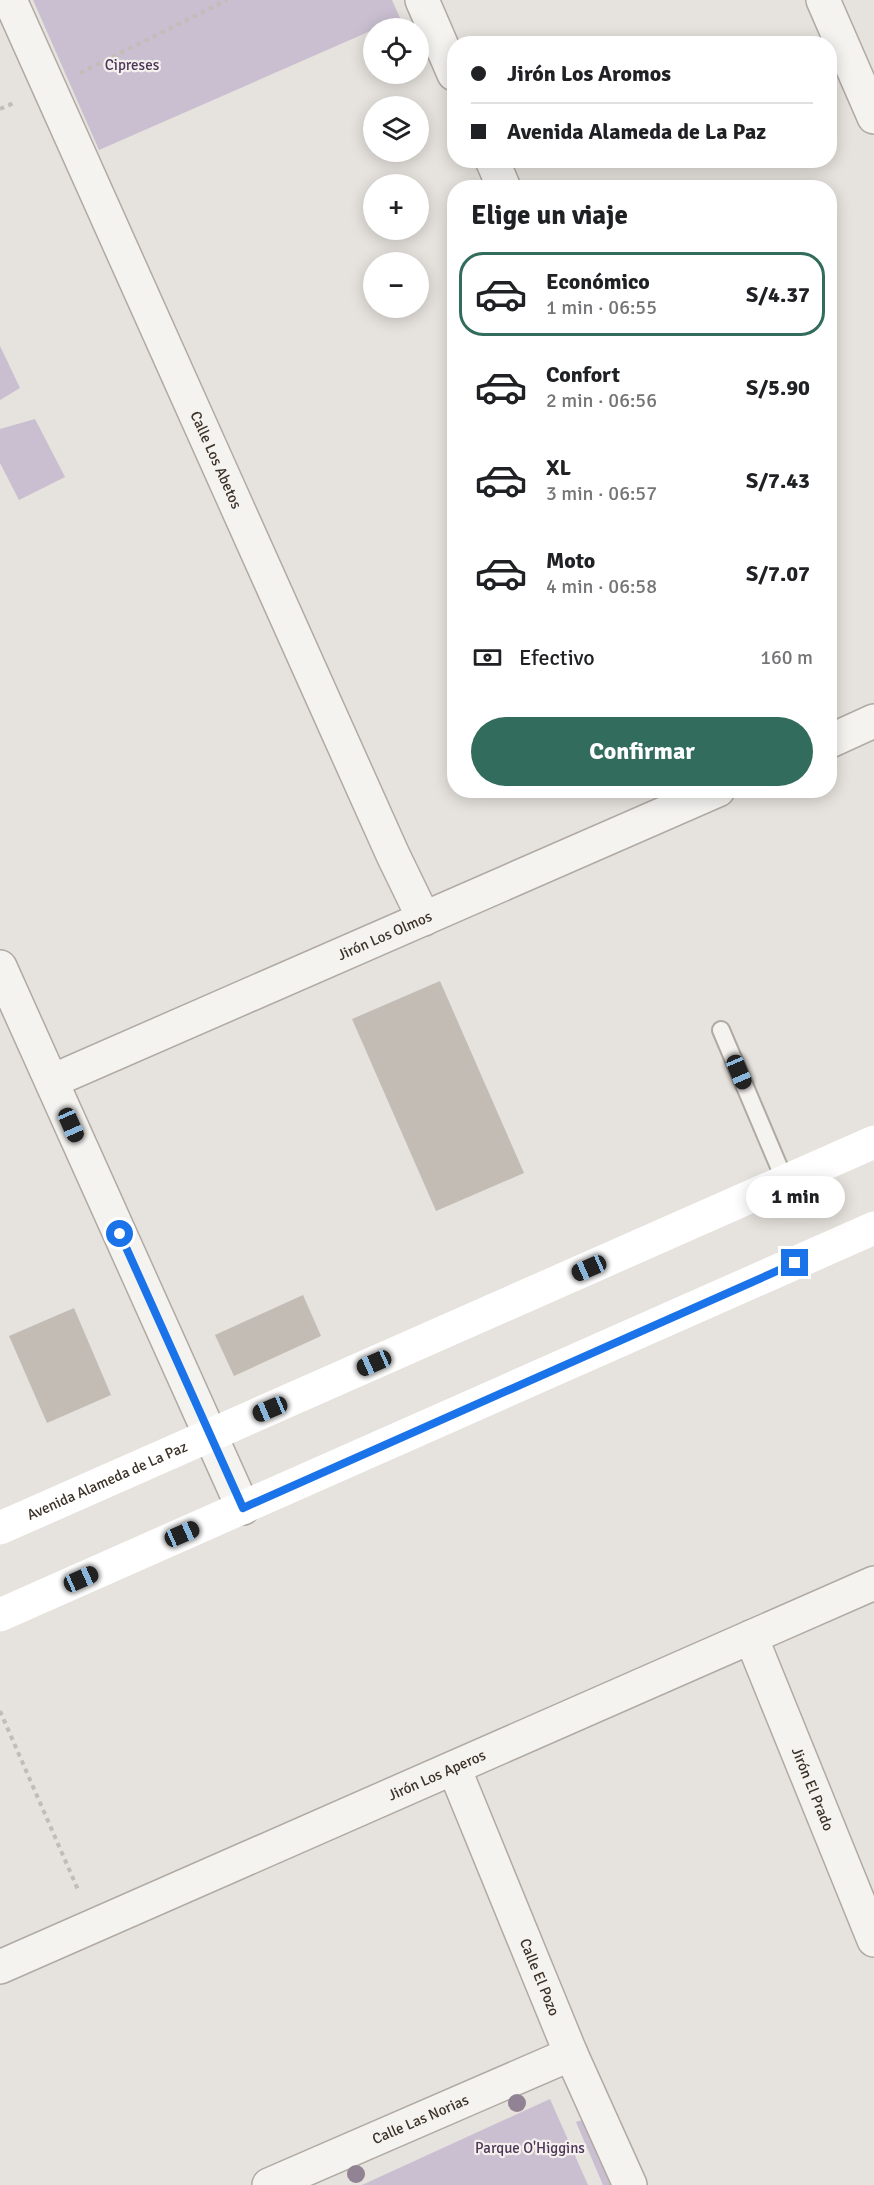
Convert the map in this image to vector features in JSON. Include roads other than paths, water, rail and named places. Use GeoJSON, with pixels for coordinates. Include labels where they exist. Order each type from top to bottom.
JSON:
{"type":"FeatureCollection","features":[{"type":"Feature","properties":{"kind":"street","name":"Calle Los Abetos"},"geometry":{"type":"LineString","coordinates":[[10,0],[388,844],[424,919]]}},
{"type":"Feature","properties":{"kind":"street"},"geometry":{"type":"LineString","coordinates":[[422,0],[447,58]]}},
{"type":"Feature","properties":{"kind":"street"},"geometry":{"type":"LineString","coordinates":[[824,0],[874,117]]}},
{"type":"Feature","properties":{"kind":"street"},"geometry":{"type":"LineString","coordinates":[[837,738],[874,721]]}},
{"type":"Feature","properties":{"kind":"street","name":"Jirón Los Olmos"},"geometry":{"type":"LineString","coordinates":[[52,1082],[700,798]]}},
{"type":"Feature","properties":{"kind":"street"},"geometry":{"type":"LineString","coordinates":[[0,967],[243,1508]]}},
{"type":"Feature","properties":{"kind":"street","name":"Avenida Alameda de La Paz"},"geometry":{"type":"LineString","coordinates":[[0,1528],[874,1142]]}},
{"type":"Feature","properties":{"kind":"street"},"geometry":{"type":"LineString","coordinates":[[0,1615],[874,1228]]}},
{"type":"Feature","properties":{"kind":"street","name":"Jirón Los Aperos"},"geometry":{"type":"LineString","coordinates":[[0,1967],[874,1583]]}},
{"type":"Feature","properties":{"kind":"street","name":"Jirón El Prado"},"geometry":{"type":"LineString","coordinates":[[752,1637],[874,1940]]}},
{"type":"Feature","properties":{"kind":"street","name":"Calle El Pozo"},"geometry":{"type":"LineString","coordinates":[[454,1768],[571,2055],[630,2185]]}},
{"type":"Feature","properties":{"kind":"street","name":"Calle Las Norias"},"geometry":{"type":"LineString","coordinates":[[269,2185],[571,2055]]}},
{"type":"Feature","properties":{"kind":"lane"},"geometry":{"type":"LineString","coordinates":[[721,1030],[785,1181]]}},
{"type":"Feature","properties":{"kind":"park label","name":"Cipreses"},"geometry":{"type":"Point","coordinates":[132,65]}},
{"type":"Feature","properties":{"kind":"park label","name":"Parque O'Higgins"},"geometry":{"type":"Point","coordinates":[530,2148]}}]}
